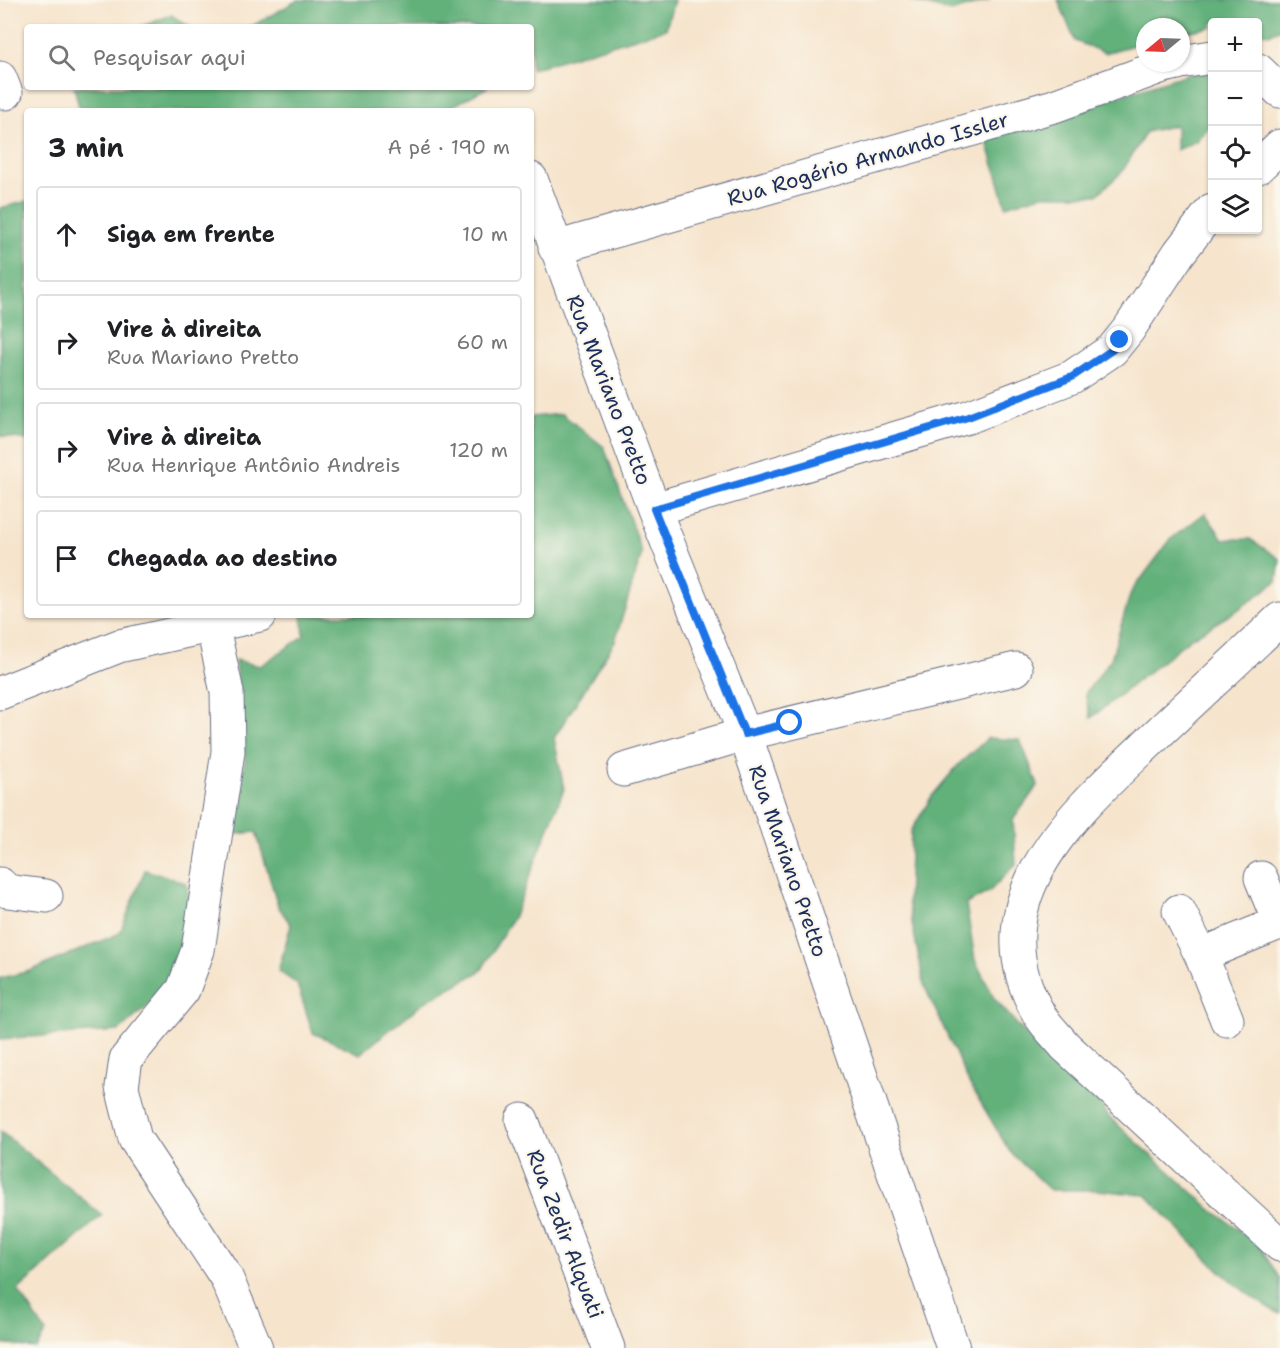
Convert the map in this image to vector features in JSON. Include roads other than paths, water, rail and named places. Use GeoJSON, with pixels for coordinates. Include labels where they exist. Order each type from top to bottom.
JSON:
{"type":"FeatureCollection","features":[{"type":"Feature","properties":{"kind":"street","name":"Rua Rogério Armando Issler"},"geometry":{"type":"LineString","coordinates":[[1190,61],[1208,58]]}},
{"type":"Feature","properties":{"kind":"street","name":"Rua Rogério Armando Issler"},"geometry":{"type":"LineString","coordinates":[[555,248],[1054,106],[1146,72]]}},
{"type":"Feature","properties":{"kind":"street"},"geometry":{"type":"LineString","coordinates":[[1259,72],[1280,91]]}},
{"type":"Feature","properties":{"kind":"street"},"geometry":{"type":"LineString","coordinates":[[1262,162],[1280,146]]}},
{"type":"Feature","properties":{"kind":"street","name":"Rua Mariano Pretto"},"geometry":{"type":"LineString","coordinates":[[534,188],[654,509],[745,734],[953,1348]]}},
{"type":"Feature","properties":{"kind":"street"},"geometry":{"type":"LineString","coordinates":[[654,509],[968,417],[1072,377],[1112,350],[1208,215]]}},
{"type":"Feature","properties":{"kind":"street"},"geometry":{"type":"LineString","coordinates":[[0,693],[119,646],[248,618]]}},
{"type":"Feature","properties":{"kind":"street"},"geometry":{"type":"LineString","coordinates":[[1280,619],[1086,801],[1049,847],[1027,889],[1020,914],[1018,940],[1022,970],[1031,996],[1040,1016],[1065,1046],[1280,1245]]}},
{"type":"Feature","properties":{"kind":"street"},"geometry":{"type":"LineString","coordinates":[[213,627],[227,692],[228,752],[198,950],[183,990],[126,1059],[122,1087],[135,1138],[226,1277],[256,1348]]}},
{"type":"Feature","properties":{"kind":"street"},"geometry":{"type":"LineString","coordinates":[[624,770],[745,734],[1016,669]]}},
{"type":"Feature","properties":{"kind":"street"},"geometry":{"type":"LineString","coordinates":[[1201,955],[1280,923],[1261,878]]}},
{"type":"Feature","properties":{"kind":"street"},"geometry":{"type":"LineString","coordinates":[[0,884],[7,891],[46,896]]}},
{"type":"Feature","properties":{"kind":"street"},"geometry":{"type":"LineString","coordinates":[[1179,910],[1201,955],[1227,1020]]}},
{"type":"Feature","properties":{"kind":"street","name":"Rua Zedir Alquati"},"geometry":{"type":"LineString","coordinates":[[522,1120],[608,1348]]}}]}
